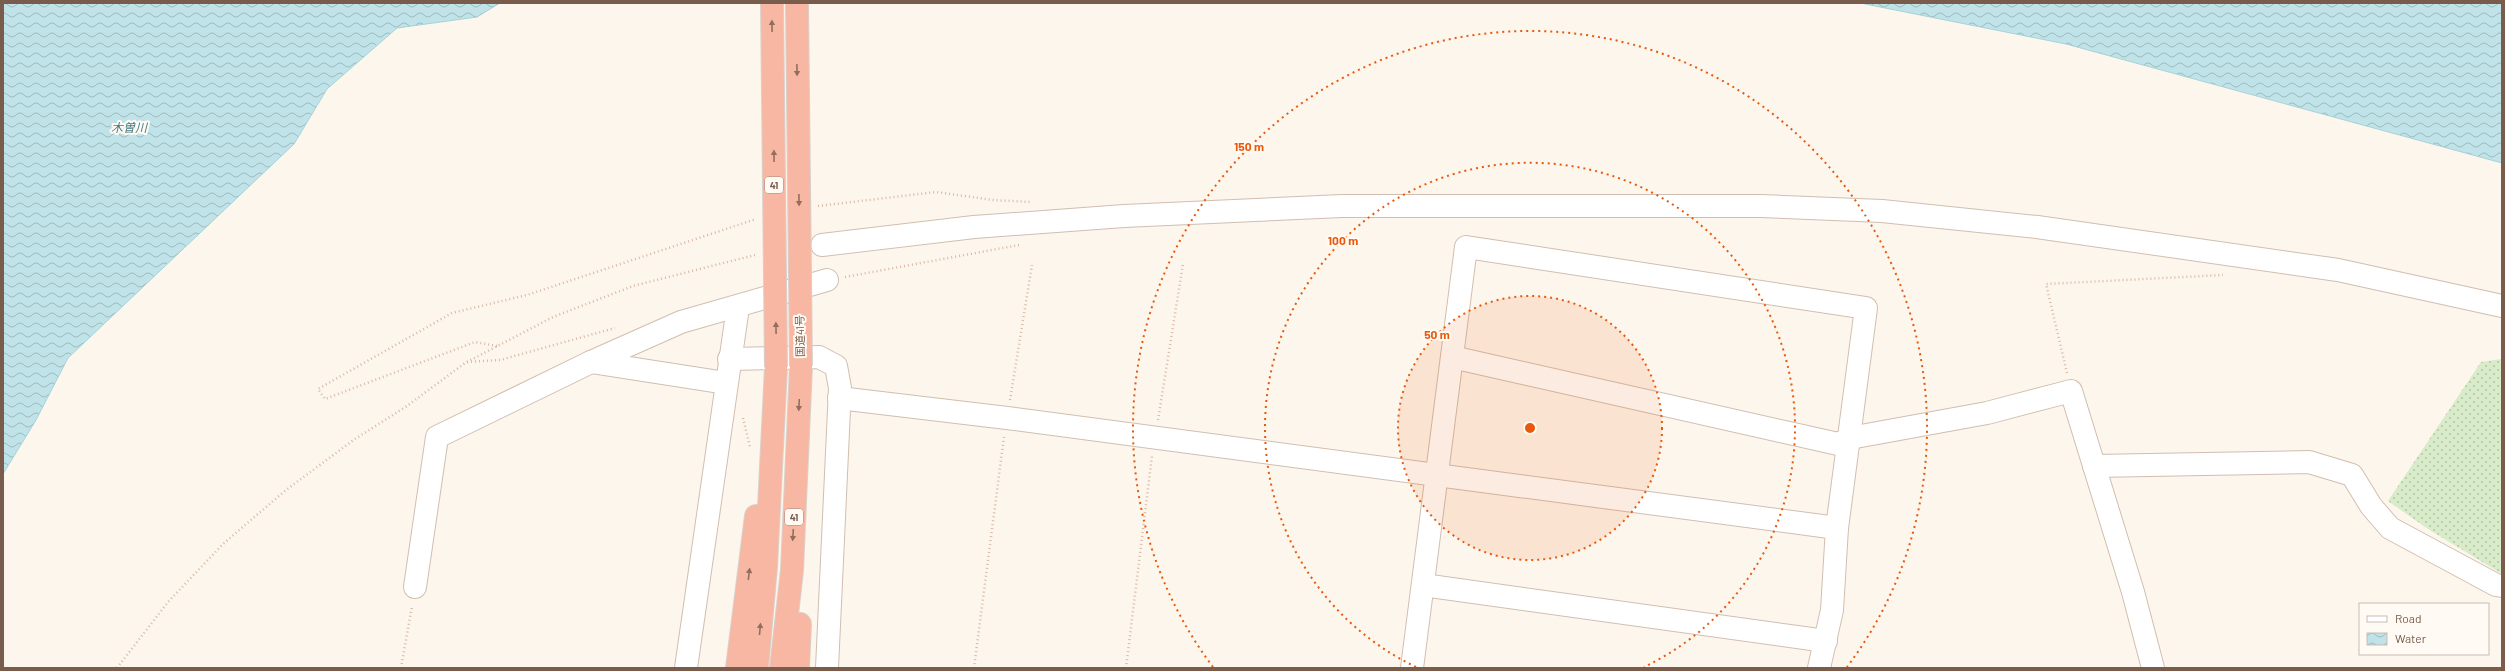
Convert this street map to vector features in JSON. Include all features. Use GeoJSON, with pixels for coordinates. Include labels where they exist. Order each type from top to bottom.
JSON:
{"type":"FeatureCollection","features":[{"type":"Feature","properties":{"kind":"highway","name":"41"},"geometry":{"type":"LineString","coordinates":[[757,668],[766,567],[774,435],[776,367],[772,3]]}},
{"type":"Feature","properties":{"kind":"highway","name":"国道41号"},"geometry":{"type":"LineString","coordinates":[[781,668],[792,570],[801,366],[797,3]]}},
{"type":"Feature","properties":{"kind":"highway"},"geometry":{"type":"LineString","coordinates":[[737,668],[763,460],[774,435]]}},
{"type":"Feature","properties":{"kind":"highway"},"geometry":{"type":"LineString","coordinates":[[792,570],[800,622],[798,668]]}},
{"type":"Feature","properties":{"kind":"street"},"geometry":{"type":"LineString","coordinates":[[822,245],[982,226],[1124,216],[1334,206],[1761,206],[1882,211],[2037,227],[2338,270],[2502,306]]}},
{"type":"Feature","properties":{"kind":"street"},"geometry":{"type":"LineString","coordinates":[[1412,668],[1466,248],[1866,308],[1850,438],[1836,528],[1832,610],[1819,668]]}},
{"type":"Feature","properties":{"kind":"street"},"geometry":{"type":"LineString","coordinates":[[415,587],[437,437],[591,362],[681,322],[738,307],[827,280]]}},
{"type":"Feature","properties":{"kind":"street"},"geometry":{"type":"LineString","coordinates":[[686,668],[729,359],[738,307]]}},
{"type":"Feature","properties":{"kind":"street"},"geometry":{"type":"LineString","coordinates":[[729,359],[819,357],[836,366],[840,388],[827,668]]}},
{"type":"Feature","properties":{"kind":"street"},"geometry":{"type":"LineString","coordinates":[[1452,357],[1838,444],[1850,438],[1987,413],[2072,391],[2133,592],[2152,668]]}},
{"type":"Feature","properties":{"kind":"street"},"geometry":{"type":"LineString","coordinates":[[591,362],[726,383]]}},
{"type":"Feature","properties":{"kind":"street"},"geometry":{"type":"LineString","coordinates":[[839,398],[1007,418],[1836,528]]}},
{"type":"Feature","properties":{"kind":"street"},"geometry":{"type":"LineString","coordinates":[[2094,466],[2309,462],[2330,468],[2352,475],[2371,506],[2390,528],[2496,585],[2502,586]]}},
{"type":"Feature","properties":{"kind":"street"},"geometry":{"type":"LineString","coordinates":[[1423,585],[1826,642]]}},
{"type":"Feature","properties":{"kind":"path"},"geometry":{"type":"LineString","coordinates":[[813,206],[936,192],[993,200],[1039,202]]}},
{"type":"Feature","properties":{"kind":"path"},"geometry":{"type":"LineString","coordinates":[[497,346],[474,342],[325,399],[318,389],[452,313],[527,295],[762,217]]}},
{"type":"Feature","properties":{"kind":"path"},"geometry":{"type":"LineString","coordinates":[[827,280],[979,254],[1024,244]]}},
{"type":"Feature","properties":{"kind":"path"},"geometry":{"type":"LineString","coordinates":[[117,668],[168,602],[223,544],[286,490],[355,439],[407,406],[465,362],[553,317],[633,286],[755,255]]}},
{"type":"Feature","properties":{"kind":"path"},"geometry":{"type":"LineString","coordinates":[[1126,668],[1154,438],[1183,264]]}},
{"type":"Feature","properties":{"kind":"path"},"geometry":{"type":"LineString","coordinates":[[974,668],[1007,418],[1032,265]]}},
{"type":"Feature","properties":{"kind":"path"},"geometry":{"type":"LineString","coordinates":[[2072,391],[2046,284],[2225,275]]}},
{"type":"Feature","properties":{"kind":"path"},"geometry":{"type":"LineString","coordinates":[[465,362],[500,360],[608,329],[623,328]]}},
{"type":"Feature","properties":{"kind":"path"},"geometry":{"type":"LineString","coordinates":[[402,668],[415,587]]}},
{"type":"Feature","properties":{"kind":"green space"},"geometry":{"type":"Polygon","coordinates":[[[2502,359],[2502,574],[2428,529],[2388,501],[2481,362],[2502,359]]]}},
{"type":"Feature","properties":{"kind":"water","name":"木曽川"},"geometry":{"type":"Polygon","coordinates":[[[3,3],[500,3],[477,17],[397,28],[327,89],[294,144],[68,358],[36,420],[3,474],[3,3]]]}},
{"type":"Feature","properties":{"kind":"water"},"geometry":{"type":"Polygon","coordinates":[[[1860,3],[2502,3],[2502,163],[2066,44],[1860,3]]]}}]}
